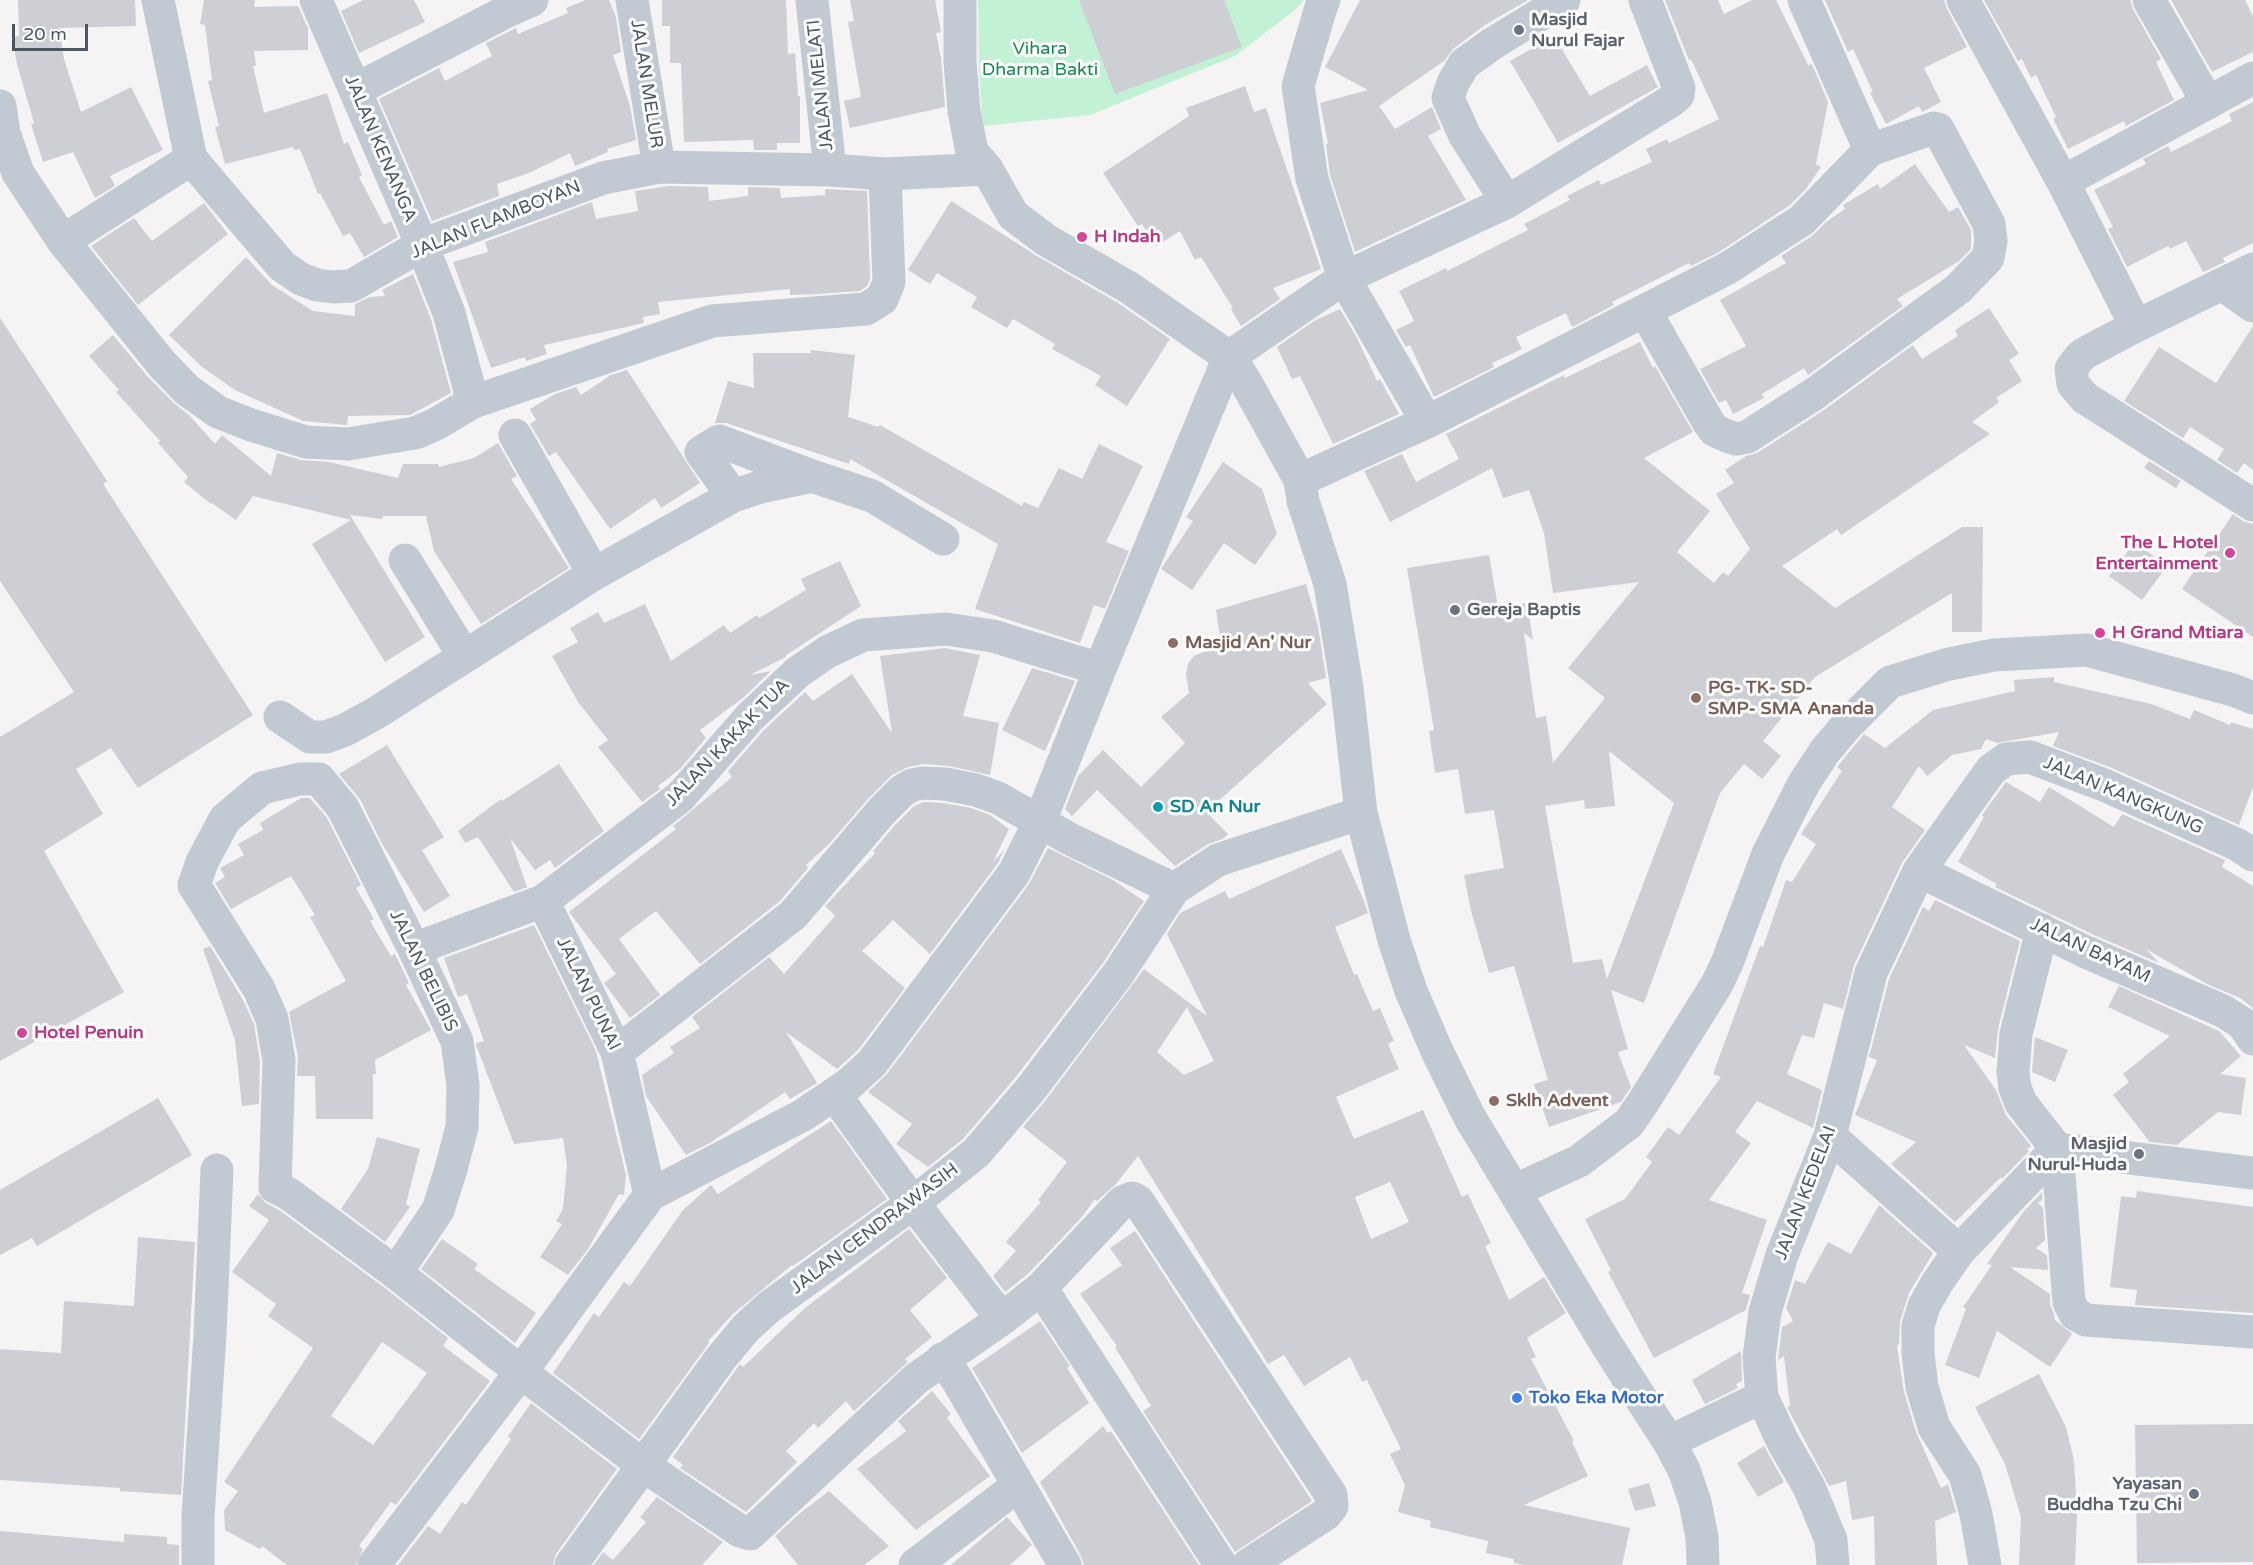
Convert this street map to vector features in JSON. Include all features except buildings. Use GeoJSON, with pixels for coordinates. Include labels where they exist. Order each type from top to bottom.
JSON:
{"type":"FeatureCollection","features":[{"type":"Feature","properties":{"kind":"street","name":"JALAN FLAMBOYAN"},"geometry":{"type":"LineString","coordinates":[[158,0],[190,159],[282,266],[301,279],[317,285],[351,286],[422,245],[603,177],[660,167],[830,170],[885,174],[987,169]]}},
{"type":"Feature","properties":{"kind":"street","name":"JALAN KENANGA"},"geometry":{"type":"LineString","coordinates":[[316,0],[449,313],[473,402]]}},
{"type":"Feature","properties":{"kind":"street"},"geometry":{"type":"LineString","coordinates":[[355,90],[532,0]]}},
{"type":"Feature","properties":{"kind":"street","name":"JALAN MELUR"},"geometry":{"type":"LineString","coordinates":[[632,0],[660,167]]}},
{"type":"Feature","properties":{"kind":"street","name":"JALAN MELATI"},"geometry":{"type":"LineString","coordinates":[[812,0],[830,170]]}},
{"type":"Feature","properties":{"kind":"street"},"geometry":{"type":"LineString","coordinates":[[960,0],[960,61],[964,111],[972,152],[987,169],[1013,215],[1046,240],[1128,286],[1229,357],[1244,378],[1300,480],[1303,501],[1330,584],[1347,688],[1361,813],[1394,940],[1411,991],[1469,1116],[1684,1470],[1695,1502],[1702,1537],[1703,1565]]}},
{"type":"Feature","properties":{"kind":"street"},"geometry":{"type":"LineString","coordinates":[[1324,0],[1298,86],[1312,178],[1344,278],[1426,423]]}},
{"type":"Feature","properties":{"kind":"street"},"geometry":{"type":"LineString","coordinates":[[1507,202],[1465,136],[1448,98],[1453,83],[1464,64],[1564,0]]}},
{"type":"Feature","properties":{"kind":"street"},"geometry":{"type":"LineString","coordinates":[[374,1565],[521,1372],[650,1195],[765,1136],[835,1095],[872,1063],[1014,873],[1040,821],[1229,357],[1344,278],[1507,202],[1678,95],[1679,88],[1645,0]]}},
{"type":"Feature","properties":{"kind":"street"},"geometry":{"type":"LineString","coordinates":[[1804,0],[1870,150]]}},
{"type":"Feature","properties":{"kind":"street"},"geometry":{"type":"LineString","coordinates":[[1963,0],[2063,182],[2136,326]]}},
{"type":"Feature","properties":{"kind":"street"},"geometry":{"type":"LineString","coordinates":[[2149,0],[2208,103]]}},
{"type":"Feature","properties":{"kind":"street"},"geometry":{"type":"LineString","coordinates":[[2063,182],[2253,78]]}},
{"type":"Feature","properties":{"kind":"street"},"geometry":{"type":"LineString","coordinates":[[0,106],[4,133],[18,173],[63,241],[162,364],[187,390],[218,412],[306,442],[348,444],[415,433],[436,424],[473,402],[712,321],[800,313],[858,311],[874,305],[882,299],[889,282],[885,174]]}},
{"type":"Feature","properties":{"kind":"street"},"geometry":{"type":"LineString","coordinates":[[1300,480],[1426,423],[1728,268],[1802,220],[1870,150],[1934,128],[1941,132],[1989,224],[1991,241],[1988,258],[1958,289],[1814,394],[1747,437],[1736,439],[1727,436],[1714,430],[1708,423],[1645,311]]}},
{"type":"Feature","properties":{"kind":"street"},"geometry":{"type":"LineString","coordinates":[[63,241],[190,159]]}},
{"type":"Feature","properties":{"kind":"street"},"geometry":{"type":"LineString","coordinates":[[2253,269],[2136,326],[2079,358],[2071,369],[2073,384],[2085,398],[2253,505]]}},
{"type":"Feature","properties":{"kind":"street"},"geometry":{"type":"LineString","coordinates":[[2222,285],[2253,306]]}},
{"type":"Feature","properties":{"kind":"street"},"geometry":{"type":"LineString","coordinates":[[515,435],[594,574]]}},
{"type":"Feature","properties":{"kind":"street"},"geometry":{"type":"LineString","coordinates":[[733,496],[700,452],[719,441],[872,496],[942,539]]}},
{"type":"Feature","properties":{"kind":"street"},"geometry":{"type":"LineString","coordinates":[[280,717],[310,737],[326,737],[345,730],[376,713],[594,574],[733,496],[760,486],[812,476]]}},
{"type":"Feature","properties":{"kind":"street"},"geometry":{"type":"LineString","coordinates":[[405,560],[464,656]]}},
{"type":"Feature","properties":{"kind":"street","name":"JALAN KAKAK TUA"},"geometry":{"type":"LineString","coordinates":[[414,949],[543,901],[680,797],[750,717],[798,672],[827,652],[863,635],[946,629],[993,636],[1100,669]]}},
{"type":"Feature","properties":{"kind":"street"},"geometry":{"type":"LineString","coordinates":[[1514,1191],[1579,1161],[1629,1122],[1717,984],[1768,854],[1804,783],[1846,725],[1890,682],[1949,664],[1994,654],[2087,650],[2233,690],[2253,698]]}},
{"type":"Feature","properties":{"kind":"street","name":"JALAN KANGKUNG"},"geometry":{"type":"LineString","coordinates":[[1991,770],[2006,759],[2030,757],[2114,790],[2238,845],[2253,855]]}},
{"type":"Feature","properties":{"kind":"street","name":"JALAN KEDELAI"},"geometry":{"type":"LineString","coordinates":[[1833,1565],[1830,1539],[1809,1487],[1783,1442],[1762,1397],[1759,1357],[1765,1312],[1782,1254],[1830,1136],[1871,973],[1919,871],[1991,770]]}},
{"type":"Feature","properties":{"kind":"street","name":"JALAN BELIBIS"},"geometry":{"type":"LineString","coordinates":[[300,779],[319,779],[343,808],[414,949],[457,1041],[463,1085],[462,1127],[438,1210],[396,1272],[289,1194],[275,1187],[279,1060],[272,1019],[259,989],[194,885],[202,862],[225,819],[262,788],[300,779]]}},
{"type":"Feature","properties":{"kind":"street"},"geometry":{"type":"LineString","coordinates":[[617,1052],[793,915],[882,811],[902,791],[912,785],[945,784],[976,790],[1016,807],[1070,839],[1174,890],[1218,861],[1361,813]]}},
{"type":"Feature","properties":{"kind":"street","name":"JALAN BAYAM"},"geometry":{"type":"LineString","coordinates":[[1919,871],[2086,952],[2223,1011],[2242,1023],[2253,1040]]}},
{"type":"Feature","properties":{"kind":"street","name":"JALAN CENDRAWASIH"},"geometry":{"type":"LineString","coordinates":[[571,1565],[721,1358],[746,1328],[770,1307],[913,1203],[976,1153],[1002,1124],[1119,975],[1174,890]]}},
{"type":"Feature","properties":{"kind":"street","name":"JALAN PUNAI"},"geometry":{"type":"LineString","coordinates":[[543,901],[617,1052],[650,1195]]}},
{"type":"Feature","properties":{"kind":"street"},"geometry":{"type":"LineString","coordinates":[[2042,930],[2016,1034],[2013,1072],[2015,1088],[2021,1103],[2057,1149],[2069,1302],[2075,1314],[2086,1320],[2253,1332]]}},
{"type":"Feature","properties":{"kind":"street"},"geometry":{"type":"LineString","coordinates":[[835,1095],[913,1203],[1002,1319]]}},
{"type":"Feature","properties":{"kind":"street"},"geometry":{"type":"LineString","coordinates":[[1830,1136],[1959,1251]]}},
{"type":"Feature","properties":{"kind":"street"},"geometry":{"type":"LineString","coordinates":[[2057,1149],[2252,1168]]}},
{"type":"Feature","properties":{"kind":"street"},"geometry":{"type":"LineString","coordinates":[[1985,1565],[1976,1514],[1965,1475],[1934,1427],[1922,1387],[1918,1354],[1918,1326],[1924,1306],[1959,1251],[2057,1149]]}},
{"type":"Feature","properties":{"kind":"street"},"geometry":{"type":"LineString","coordinates":[[198,1565],[198,1516],[218,1170]]}},
{"type":"Feature","properties":{"kind":"street"},"geometry":{"type":"LineString","coordinates":[[396,1272],[644,1466],[740,1531],[750,1534],[917,1378],[1002,1319],[1041,1288],[1122,1202],[1132,1198],[1143,1205],[1331,1495],[1332,1506],[1326,1514],[1248,1565]]}},
{"type":"Feature","properties":{"kind":"street"},"geometry":{"type":"LineString","coordinates":[[1041,1288],[1221,1565]]}},
{"type":"Feature","properties":{"kind":"street"},"geometry":{"type":"LineString","coordinates":[[942,1359],[956,1378],[1065,1565]]}},
{"type":"Feature","properties":{"kind":"street"},"geometry":{"type":"LineString","coordinates":[[1669,1442],[1762,1397]]}},
{"type":"Feature","properties":{"kind":"street"},"geometry":{"type":"LineString","coordinates":[[915,1565],[1017,1486]]}},
{"type":"Feature","properties":{"kind":"green space","name":"Vihara Dharma Bakti"},"geometry":{"type":"Polygon","coordinates":[[[978,0],[1304,0],[1295,10],[1235,56],[1090,115],[983,126],[979,71],[978,0]]]}},
{"type":"Feature","properties":{"kind":"place","name":"Masjid Nurul Fajar"},"geometry":{"type":"Point","coordinates":[1519,30]}},
{"type":"Feature","properties":{"kind":"place","name":"H Indah"},"geometry":{"type":"Point","coordinates":[1082,237]}},
{"type":"Feature","properties":{"kind":"place","name":"The L Hotel Entertainment"},"geometry":{"type":"Point","coordinates":[2230,553]}},
{"type":"Feature","properties":{"kind":"place","name":"Gereja Baptis"},"geometry":{"type":"Point","coordinates":[1455,610]}},
{"type":"Feature","properties":{"kind":"place","name":"H Grand Mtiara"},"geometry":{"type":"Point","coordinates":[2100,633]}},
{"type":"Feature","properties":{"kind":"place","name":"Masjid An' Nur"},"geometry":{"type":"Point","coordinates":[1173,643]}},
{"type":"Feature","properties":{"kind":"place","name":"PG- TK- SD- SMP- SMA Ananda"},"geometry":{"type":"Point","coordinates":[1696,698]}},
{"type":"Feature","properties":{"kind":"place","name":"SD An Nur"},"geometry":{"type":"Point","coordinates":[1158,807]}},
{"type":"Feature","properties":{"kind":"place","name":"Hotel Penuin"},"geometry":{"type":"Point","coordinates":[22,1033]}},
{"type":"Feature","properties":{"kind":"place","name":"Sklh Advent"},"geometry":{"type":"Point","coordinates":[1494,1101]}},
{"type":"Feature","properties":{"kind":"place","name":"Masjid Nurul-Huda"},"geometry":{"type":"Point","coordinates":[2139,1154]}},
{"type":"Feature","properties":{"kind":"place","name":"Toko Eka Motor"},"geometry":{"type":"Point","coordinates":[1517,1398]}},
{"type":"Feature","properties":{"kind":"place","name":"Yayasan Buddha Tzu Chi"},"geometry":{"type":"Point","coordinates":[2194,1494]}}]}
